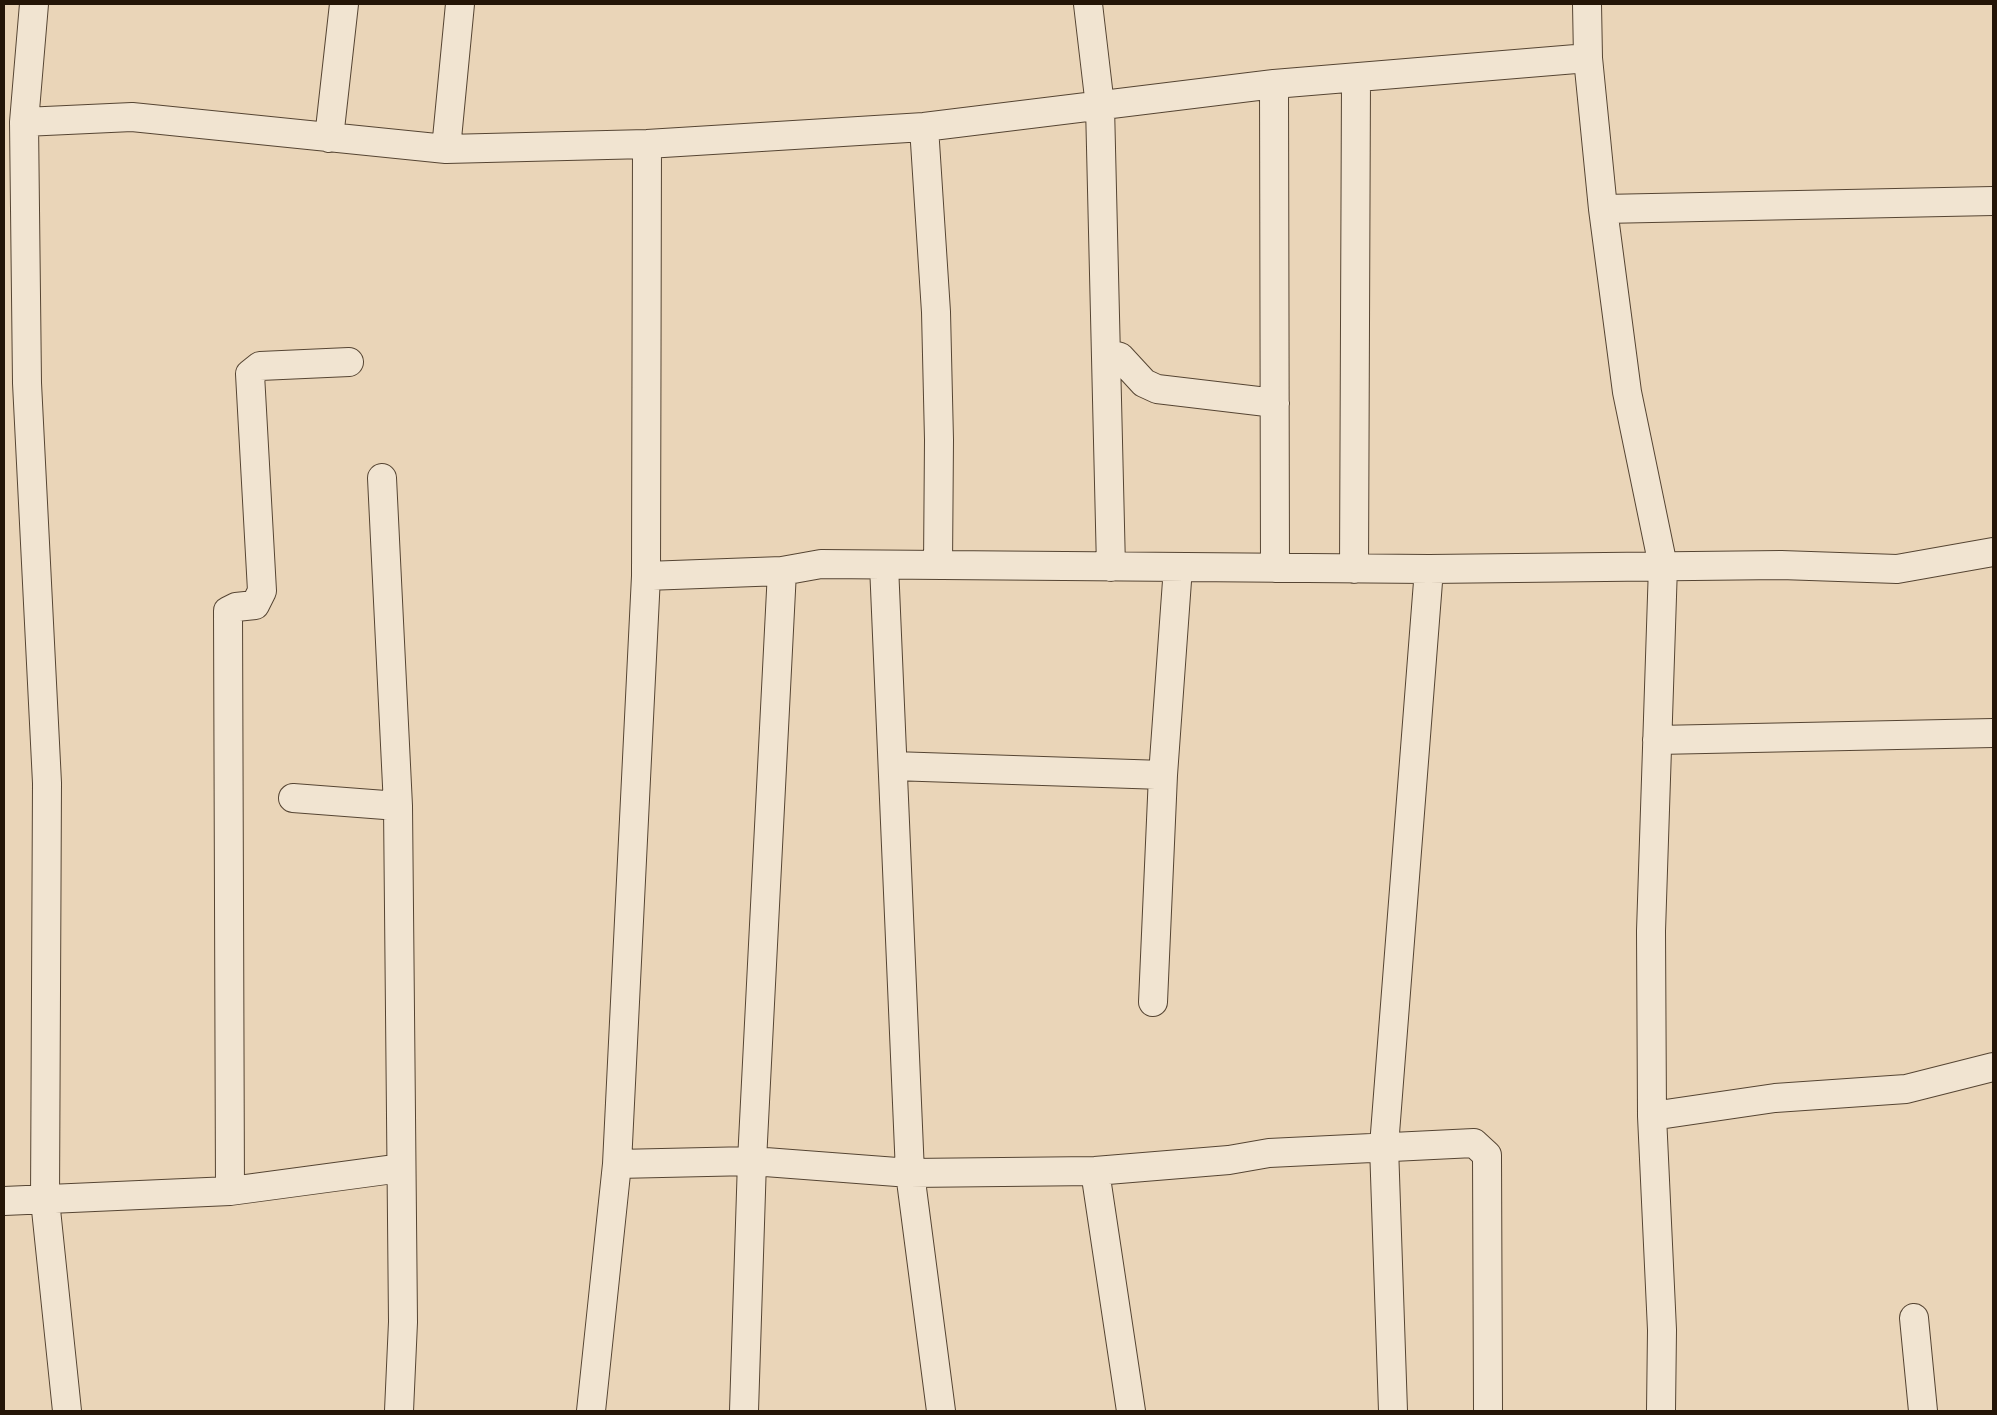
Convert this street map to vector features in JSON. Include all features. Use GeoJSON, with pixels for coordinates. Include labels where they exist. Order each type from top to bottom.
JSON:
{"type":"FeatureCollection","features":[{"type":"Feature","properties":{"kind":"street"},"geometry":{"type":"LineString","coordinates":[[34,4],[24,122],[15,385],[47,783],[45,1200],[67,1411]]}},
{"type":"Feature","properties":{"kind":"street"},"geometry":{"type":"LineString","coordinates":[[329,138],[344,4]]}},
{"type":"Feature","properties":{"kind":"street"},"geometry":{"type":"LineString","coordinates":[[446,149],[460,4]]}},
{"type":"Feature","properties":{"kind":"street"},"geometry":{"type":"LineString","coordinates":[[1088,4],[1100,106],[1111,567]]}},
{"type":"Feature","properties":{"kind":"street"},"geometry":{"type":"LineString","coordinates":[[1587,4],[1588,58],[1603,209],[1627,392],[1663,566],[1651,930],[1652,1116],[1662,1330],[1661,1411]]}},
{"type":"Feature","properties":{"kind":"street"},"geometry":{"type":"LineString","coordinates":[[24,122],[132,117],[446,149],[647,144],[924,127],[1274,84],[1356,79],[1588,58]]}},
{"type":"Feature","properties":{"kind":"street"},"geometry":{"type":"LineString","coordinates":[[1354,569],[1356,79]]}},
{"type":"Feature","properties":{"kind":"street"},"geometry":{"type":"LineString","coordinates":[[1274,84],[1275,568]]}},
{"type":"Feature","properties":{"kind":"street"},"geometry":{"type":"LineString","coordinates":[[924,127],[936,312],[939,440],[938,565]]}},
{"type":"Feature","properties":{"kind":"street"},"geometry":{"type":"LineString","coordinates":[[591,1411],[617,1164],[646,576],[647,144]]}},
{"type":"Feature","properties":{"kind":"street"},"geometry":{"type":"LineString","coordinates":[[1603,209],[1993,201]]}},
{"type":"Feature","properties":{"kind":"street"},"geometry":{"type":"LineString","coordinates":[[1106,353],[1120,357],[1144,383],[1156,389],[1275,403]]}},
{"type":"Feature","properties":{"kind":"street"},"geometry":{"type":"LineString","coordinates":[[230,1191],[228,612],[236,607],[255,605],[262,591],[250,374],[260,366],[349,362]]}},
{"type":"Feature","properties":{"kind":"street"},"geometry":{"type":"LineString","coordinates":[[382,478],[398,806],[402,1322],[399,1411]]}},
{"type":"Feature","properties":{"kind":"street"},"geometry":{"type":"LineString","coordinates":[[646,576],[782,571],[822,564],[1428,570],[1781,565],[1897,569],[1993,552]]}},
{"type":"Feature","properties":{"kind":"street"},"geometry":{"type":"LineString","coordinates":[[884,564],[910,1173],[941,1411]]}},
{"type":"Feature","properties":{"kind":"street"},"geometry":{"type":"LineString","coordinates":[[1153,1002],[1163,775],[1178,567]]}},
{"type":"Feature","properties":{"kind":"street"},"geometry":{"type":"LineString","coordinates":[[1393,1411],[1384,1146],[1428,570]]}},
{"type":"Feature","properties":{"kind":"street"},"geometry":{"type":"LineString","coordinates":[[744,1411],[752,1161],[782,571]]}},
{"type":"Feature","properties":{"kind":"street"},"geometry":{"type":"LineString","coordinates":[[1657,740],[1993,733]]}},
{"type":"Feature","properties":{"kind":"street"},"geometry":{"type":"LineString","coordinates":[[893,766],[1163,775]]}},
{"type":"Feature","properties":{"kind":"street"},"geometry":{"type":"LineString","coordinates":[[292,798],[398,806]]}},
{"type":"Feature","properties":{"kind":"street"},"geometry":{"type":"LineString","coordinates":[[1652,1116],[1775,1098],[1906,1089],[1993,1067]]}},
{"type":"Feature","properties":{"kind":"street"},"geometry":{"type":"LineString","coordinates":[[617,1164],[752,1161],[910,1173],[1095,1171],[1229,1160],[1269,1153],[1474,1143],[1487,1156],[1488,1411]]}},
{"type":"Feature","properties":{"kind":"street"},"geometry":{"type":"LineString","coordinates":[[4,1201],[230,1191],[401,1168]]}},
{"type":"Feature","properties":{"kind":"street"},"geometry":{"type":"LineString","coordinates":[[1095,1171],[1131,1411]]}},
{"type":"Feature","properties":{"kind":"street"},"geometry":{"type":"LineString","coordinates":[[1914,1318],[1923,1411]]}}]}
